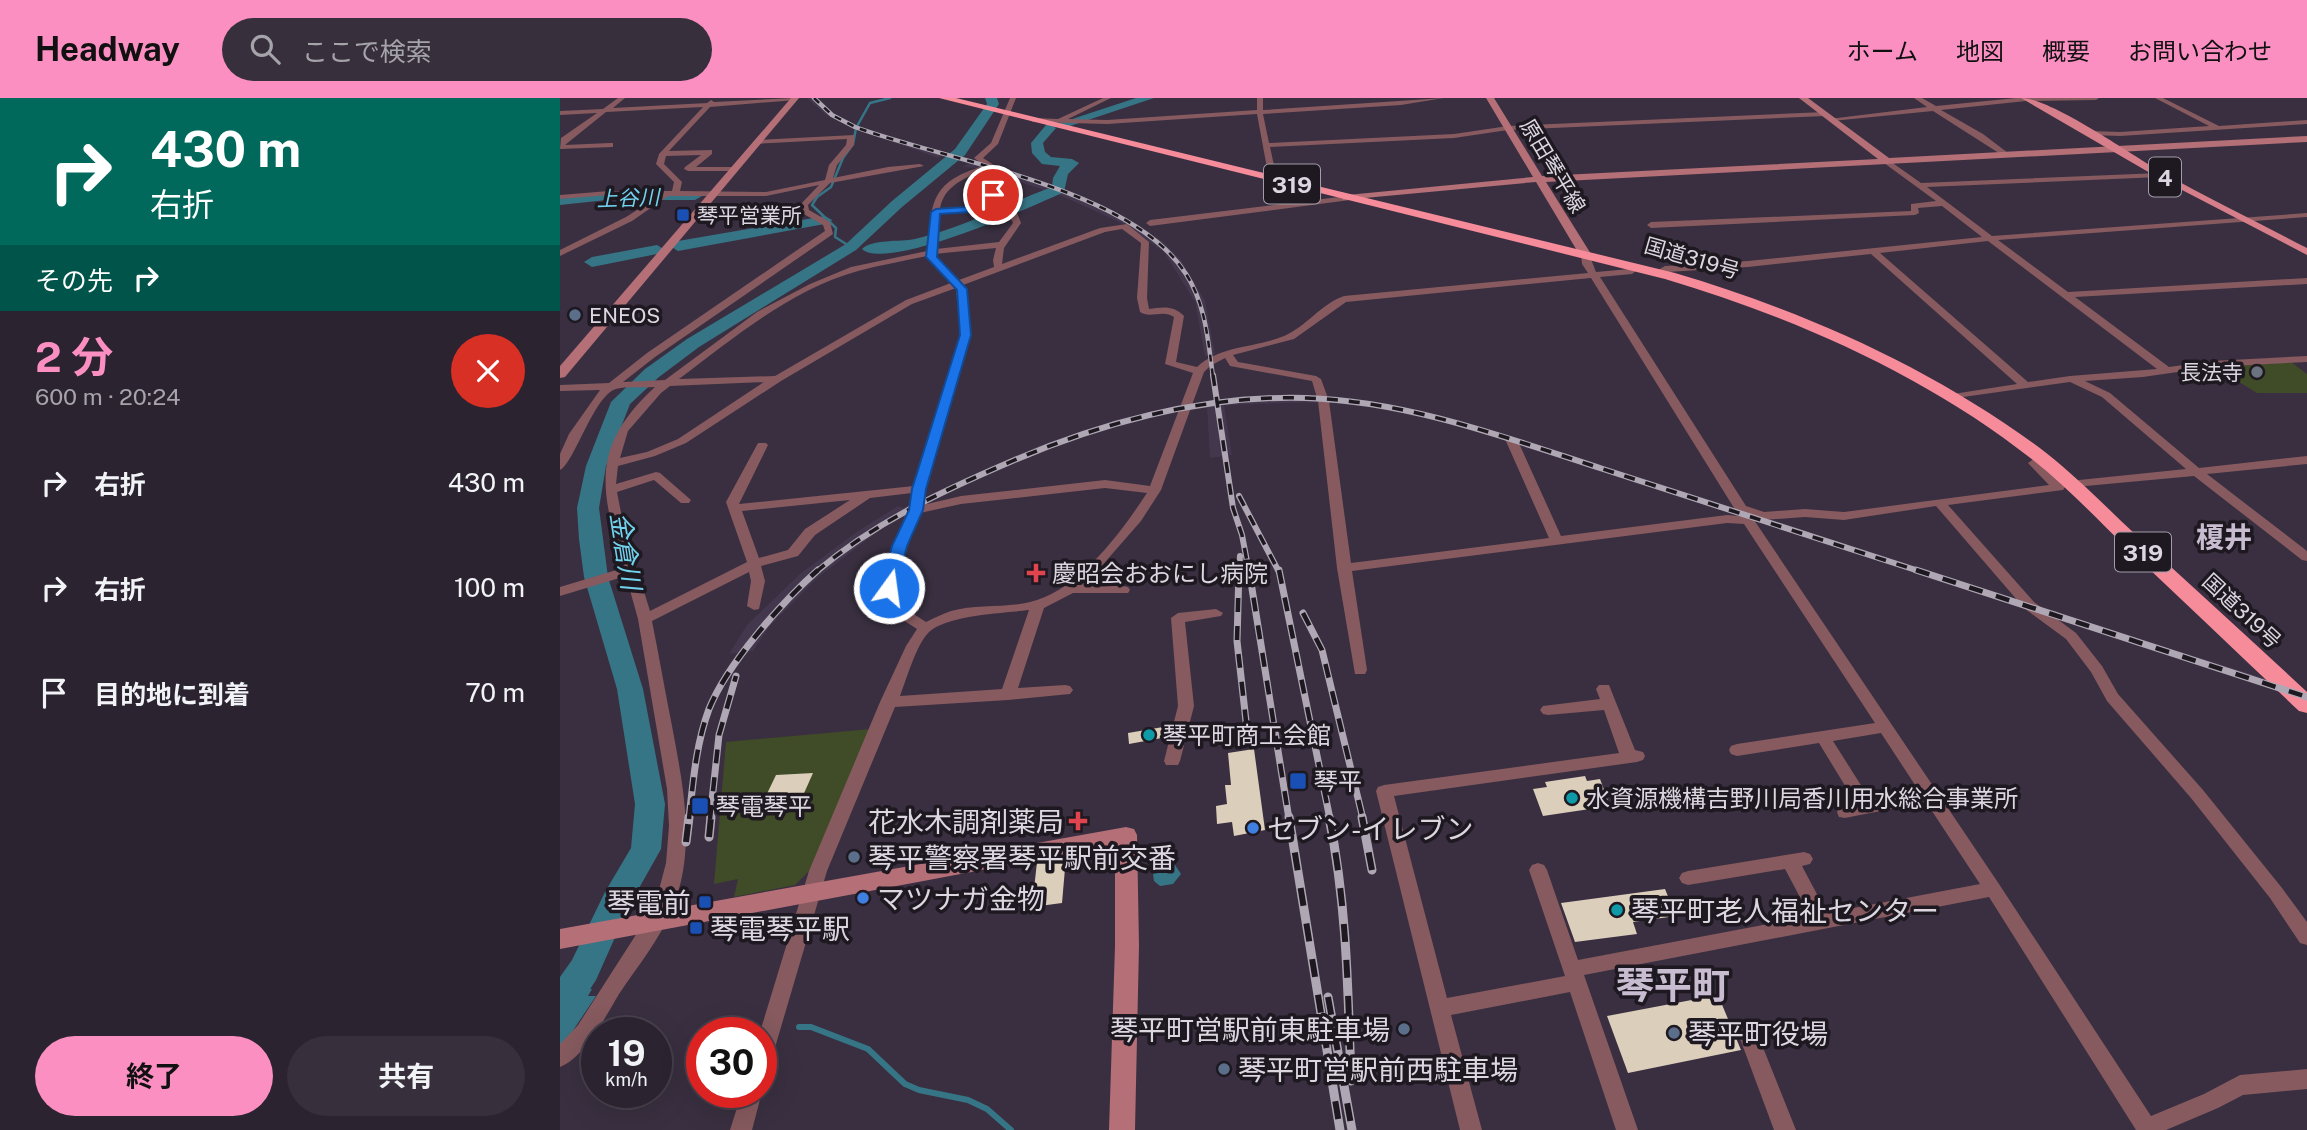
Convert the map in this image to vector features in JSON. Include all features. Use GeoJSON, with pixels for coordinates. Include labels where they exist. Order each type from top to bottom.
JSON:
{"type":"FeatureCollection","features":[{"type":"Feature","properties":{"kind":"highway","name":"国道319号"},"geometry":{"type":"LineString","coordinates":[[949,99],[1636,267],[1716,289],[1810,324],[1911,373],[1953,397],[2042,459],[2306,704]]}},
{"type":"Feature","properties":{"kind":"main road","name":"4"},"geometry":{"type":"LineString","coordinates":[[2025,98],[2091,133],[2160,175],[2307,252]]}},
{"type":"Feature","properties":{"kind":"street"},"geometry":{"type":"LineString","coordinates":[[563,145],[581,127],[622,98]]}},
{"type":"Feature","properties":{"kind":"street"},"geometry":{"type":"LineString","coordinates":[[925,628],[900,615],[891,606],[888,597],[899,546],[916,510],[919,489],[965,335],[962,289],[932,257],[936,201],[954,179],[990,165],[978,158],[994,144],[1003,113],[1013,98]]}},
{"type":"Feature","properties":{"kind":"street"},"geometry":{"type":"LineString","coordinates":[[1059,121],[1108,98]]}},
{"type":"Feature","properties":{"kind":"street"},"geometry":{"type":"LineString","coordinates":[[1260,98],[1260,119],[1273,179]]}},
{"type":"Feature","properties":{"kind":"street"},"geometry":{"type":"LineString","coordinates":[[1033,120],[1107,122],[1401,103],[1441,98]]}},
{"type":"Feature","properties":{"kind":"street","name":"原田琴平線"},"geometry":{"type":"LineString","coordinates":[[1490,98],[1585,254]]}},
{"type":"Feature","properties":{"kind":"street"},"geometry":{"type":"LineString","coordinates":[[1803,98],[2167,371]]}},
{"type":"Feature","properties":{"kind":"street"},"geometry":{"type":"LineString","coordinates":[[1917,98],[1980,136],[2004,155]]}},
{"type":"Feature","properties":{"kind":"street"},"geometry":{"type":"LineString","coordinates":[[1267,145],[1387,140],[1508,128],[1828,117],[1936,109],[2025,98],[2096,98]]}},
{"type":"Feature","properties":{"kind":"street"},"geometry":{"type":"LineString","coordinates":[[2158,98],[2218,128]]}},
{"type":"Feature","properties":{"kind":"street"},"geometry":{"type":"LineString","coordinates":[[560,113],[712,101],[789,99]]}},
{"type":"Feature","properties":{"kind":"street"},"geometry":{"type":"LineString","coordinates":[[560,374],[758,142],[789,99]]}},
{"type":"Feature","properties":{"kind":"street"},"geometry":{"type":"LineString","coordinates":[[560,253],[629,219],[670,195],[678,181],[660,164],[663,154],[712,101]]}},
{"type":"Feature","properties":{"kind":"street"},"geometry":{"type":"LineString","coordinates":[[571,102],[569,110],[573,110]]}},
{"type":"Feature","properties":{"kind":"street"},"geometry":{"type":"LineString","coordinates":[[2091,133],[2120,134],[2307,122]]}},
{"type":"Feature","properties":{"kind":"street"},"geometry":{"type":"LineString","coordinates":[[2256,125],[2283,141]]}},
{"type":"Feature","properties":{"kind":"street"},"geometry":{"type":"LineString","coordinates":[[581,127],[604,126]]}},
{"type":"Feature","properties":{"kind":"street"},"geometry":{"type":"LineString","coordinates":[[601,152],[619,135]]}},
{"type":"Feature","properties":{"kind":"street"},"geometry":{"type":"LineString","coordinates":[[563,145],[606,136]]}},
{"type":"Feature","properties":{"kind":"street"},"geometry":{"type":"LineString","coordinates":[[560,466],[575,434],[603,393],[651,355],[830,232],[827,225],[805,211],[804,205],[829,180],[833,165],[850,145],[851,137],[758,142]]}},
{"type":"Feature","properties":{"kind":"street"},"geometry":{"type":"LineString","coordinates":[[1150,223],[1434,187],[1538,179],[2307,139]]}},
{"type":"Feature","properties":{"kind":"street"},"geometry":{"type":"LineString","coordinates":[[563,145],[610,145]]}},
{"type":"Feature","properties":{"kind":"street"},"geometry":{"type":"LineString","coordinates":[[663,154],[709,152],[688,169],[735,169]]}},
{"type":"Feature","properties":{"kind":"street"},"geometry":{"type":"LineString","coordinates":[[684,163],[696,163]]}},
{"type":"Feature","properties":{"kind":"street"},"geometry":{"type":"LineString","coordinates":[[560,197],[609,193],[766,194],[829,180],[920,166]]}},
{"type":"Feature","properties":{"kind":"street"},"geometry":{"type":"LineString","coordinates":[[979,169],[1003,181],[983,209]]}},
{"type":"Feature","properties":{"kind":"street"},"geometry":{"type":"LineString","coordinates":[[1920,185],[2160,175]]}},
{"type":"Feature","properties":{"kind":"street"},"geometry":{"type":"LineString","coordinates":[[1651,225],[1915,213],[1914,206],[1945,203]]}},
{"type":"Feature","properties":{"kind":"street"},"geometry":{"type":"LineString","coordinates":[[936,212],[983,209],[1004,211],[1016,218],[1013,232],[1000,245],[996,256],[998,267]]}},
{"type":"Feature","properties":{"kind":"street"},"geometry":{"type":"LineString","coordinates":[[1658,273],[1665,269],[1748,264],[1993,238],[2307,215]]}},
{"type":"Feature","properties":{"kind":"street"},"geometry":{"type":"LineString","coordinates":[[612,464],[651,454],[682,441],[777,379],[887,313],[1087,233],[1124,226],[1145,242],[1142,298],[1145,312],[1171,310],[1179,316],[1170,363],[1199,371]]}},
{"type":"Feature","properties":{"kind":"street"},"geometry":{"type":"LineString","coordinates":[[560,1058],[585,1031],[664,907],[675,863],[678,806],[645,618],[630,570],[611,490],[612,464],[623,430],[663,385],[760,314],[813,286],[854,268],[932,252],[1000,245]]}},
{"type":"Feature","properties":{"kind":"street"},"geometry":{"type":"LineString","coordinates":[[1873,251],[2024,384]]}},
{"type":"Feature","properties":{"kind":"street"},"geometry":{"type":"LineString","coordinates":[[1585,254],[1593,275],[1745,514],[2147,1129],[2240,1085],[2307,1079]]}},
{"type":"Feature","properties":{"kind":"street"},"geometry":{"type":"LineString","coordinates":[[774,1017],[818,871],[913,646],[925,628],[954,615],[1038,605],[1072,589],[1105,557],[1137,518],[1155,490],[1199,371],[1212,359],[1292,337],[1344,299],[1632,271],[1636,267]]}},
{"type":"Feature","properties":{"kind":"street"},"geometry":{"type":"LineString","coordinates":[[2067,295],[2132,289],[2307,281]]}},
{"type":"Feature","properties":{"kind":"street"},"geometry":{"type":"LineString","coordinates":[[1452,288],[1455,304]]}},
{"type":"Feature","properties":{"kind":"street"},"geometry":{"type":"LineString","coordinates":[[1228,355],[1234,364],[1316,379],[1320,385],[1360,670]]}},
{"type":"Feature","properties":{"kind":"street"},"geometry":{"type":"LineString","coordinates":[[1953,397],[2070,379],[2307,359]]}},
{"type":"Feature","properties":{"kind":"street"},"geometry":{"type":"LineString","coordinates":[[560,388],[663,385],[687,380],[777,379]]}},
{"type":"Feature","properties":{"kind":"street"},"geometry":{"type":"LineString","coordinates":[[2070,379],[2106,395],[2198,473],[2307,557]]}},
{"type":"Feature","properties":{"kind":"street"},"geometry":{"type":"LineString","coordinates":[[1511,439],[1556,541]]}},
{"type":"Feature","properties":{"kind":"street"},"geometry":{"type":"LineString","coordinates":[[754,606],[758,581],[732,502],[762,445]]}},
{"type":"Feature","properties":{"kind":"street"},"geometry":{"type":"LineString","coordinates":[[1344,568],[1666,529],[1745,514],[1763,516],[1805,513],[1844,516],[2059,487],[2034,463],[2042,459]]}},
{"type":"Feature","properties":{"kind":"street"},"geometry":{"type":"LineString","coordinates":[[2079,484],[2307,460]]}},
{"type":"Feature","properties":{"kind":"street"},"geometry":{"type":"LineString","coordinates":[[2294,462],[2307,473]]}},
{"type":"Feature","properties":{"kind":"street"},"geometry":{"type":"LineString","coordinates":[[611,490],[656,476],[685,499]]}},
{"type":"Feature","properties":{"kind":"street"},"geometry":{"type":"LineString","coordinates":[[916,510],[961,500],[1105,484],[1155,490]]}},
{"type":"Feature","properties":{"kind":"street"},"geometry":{"type":"LineString","coordinates":[[733,508],[919,489]]}},
{"type":"Feature","properties":{"kind":"street"},"geometry":{"type":"LineString","coordinates":[[645,618],[688,600],[754,564],[793,553],[810,532],[867,494]]}},
{"type":"Feature","properties":{"kind":"street"},"geometry":{"type":"LineString","coordinates":[[1939,502],[2029,605],[2071,636],[2097,670],[2112,697],[2197,794],[2276,893],[2307,937]]}},
{"type":"Feature","properties":{"kind":"street"},"geometry":{"type":"LineString","coordinates":[[560,592],[630,570]]}},
{"type":"Feature","properties":{"kind":"street"},"geometry":{"type":"LineString","coordinates":[[1072,589],[1124,590]]}},
{"type":"Feature","properties":{"kind":"street"},"geometry":{"type":"LineString","coordinates":[[1008,695],[1038,605]]}},
{"type":"Feature","properties":{"kind":"street"},"geometry":{"type":"LineString","coordinates":[[1172,761],[1186,706],[1178,618],[1216,613]]}},
{"type":"Feature","properties":{"kind":"street"},"geometry":{"type":"LineString","coordinates":[[888,702],[1065,691]]}},
{"type":"Feature","properties":{"kind":"street"},"geometry":{"type":"LineString","coordinates":[[1471,1130],[1384,791],[1633,756],[1606,696],[1548,710]]}},
{"type":"Feature","properties":{"kind":"street"},"geometry":{"type":"LineString","coordinates":[[1737,750],[1885,727]]}},
{"type":"Feature","properties":{"kind":"street"},"geometry":{"type":"LineString","coordinates":[[1823,737],[1856,790]]}},
{"type":"Feature","properties":{"kind":"street"},"geometry":{"type":"LineString","coordinates":[[1845,812],[1930,795]]}},
{"type":"Feature","properties":{"kind":"street"},"geometry":{"type":"LineString","coordinates":[[560,939],[1126,835],[1127,946],[1122,1130]]}},
{"type":"Feature","properties":{"kind":"street"},"geometry":{"type":"LineString","coordinates":[[1688,878],[1797,860],[1823,922]]}},
{"type":"Feature","properties":{"kind":"street"},"geometry":{"type":"LineString","coordinates":[[1538,870],[1627,1130]]}},
{"type":"Feature","properties":{"kind":"street"},"geometry":{"type":"LineString","coordinates":[[1440,1008],[1575,975],[1823,922],[1993,890]]}},
{"type":"Feature","properties":{"kind":"street"},"geometry":{"type":"LineString","coordinates":[[1749,1036],[1784,1130]]}},
{"type":"Feature","properties":{"kind":"street"},"geometry":{"type":"LineString","coordinates":[[741,1130],[747,1108]]}},
{"type":"Feature","properties":{"kind":"shaded area"},"geometry":{"type":"Polygon","coordinates":[[[807,98],[818,98],[832,113],[852,124],[943,154],[938,158],[846,125],[825,114],[807,98]]]}},
{"type":"Feature","properties":{"kind":"shaded area"},"geometry":{"type":"Polygon","coordinates":[[[973,161],[1057,189],[1050,192],[976,168],[962,167],[973,161]]]}},
{"type":"Feature","properties":{"kind":"shaded area"},"geometry":{"type":"Polygon","coordinates":[[[1064,189],[1119,214],[1163,242],[1181,260],[1205,301],[1215,354],[1205,356],[1195,302],[1164,252],[1128,226],[1055,193],[1064,189]]]}},
{"type":"Feature","properties":{"kind":"shaded area"},"geometry":{"type":"Polygon","coordinates":[[[1297,396],[1369,401],[1441,416],[2307,692],[2307,701],[1473,429],[1393,409],[1320,402],[1224,405],[1232,455],[1210,458],[1207,406],[1125,421],[1044,449],[894,519],[817,578],[769,627],[753,651],[729,654],[747,625],[800,574],[858,531],[898,506],[903,508],[1041,445],[1122,418],[1208,401],[1297,396]]]}},
{"type":"Feature","properties":{"kind":"green space"},"geometry":{"type":"Polygon","coordinates":[[[2291,362],[2307,374],[2307,393],[2257,393],[2215,367],[2291,362]]]}},
{"type":"Feature","properties":{"kind":"green space"},"geometry":{"type":"Polygon","coordinates":[[[871,729],[810,870],[795,885],[734,897],[738,879],[714,884],[726,742],[871,729]]]}},
{"type":"Feature","properties":{"kind":"water"},"geometry":{"type":"Polygon","coordinates":[[[1166,864],[1175,865],[1181,874],[1173,884],[1160,886],[1154,881],[1153,874],[1166,864]]]}},
{"type":"Feature","properties":{"kind":"water"},"geometry":{"type":"Polygon","coordinates":[[[560,989],[592,989],[588,996],[596,996],[560,1046],[560,989]]]}},
{"type":"Feature","properties":{"kind":"building","name":"琴平町商工会館"},"geometry":{"type":"Polygon","coordinates":[[[1169,726],[1167,737],[1129,744],[1128,733],[1169,726]]]}},
{"type":"Feature","properties":{"kind":"building","name":"琴平"},"geometry":{"type":"Polygon","coordinates":[[[1254,749],[1265,830],[1234,836],[1232,822],[1217,824],[1216,806],[1227,804],[1225,785],[1231,785],[1228,753],[1254,749]]]}},
{"type":"Feature","properties":{"kind":"building"},"geometry":{"type":"Polygon","coordinates":[[[813,773],[801,800],[763,802],[776,775],[813,773]]]}},
{"type":"Feature","properties":{"kind":"building","name":"水資源機構吉野川局香川用水総合事業所"},"geometry":{"type":"Polygon","coordinates":[[[1585,776],[1587,781],[1600,779],[1610,806],[1543,816],[1533,789],[1547,787],[1545,782],[1585,776]]]}},
{"type":"Feature","properties":{"kind":"building"},"geometry":{"type":"Polygon","coordinates":[[[1066,857],[1062,903],[1032,907],[1037,862],[1066,857]]]}},
{"type":"Feature","properties":{"kind":"building","name":"琴平町老人福祉センター"},"geometry":{"type":"Polygon","coordinates":[[[1665,889],[1676,916],[1633,922],[1637,934],[1575,942],[1561,903],[1665,889]]]}},
{"type":"Feature","properties":{"kind":"building","name":"琴平町役場"},"geometry":{"type":"Polygon","coordinates":[[[1718,995],[1741,1050],[1628,1073],[1607,1016],[1718,995]]]}},
{"type":"Feature","properties":{"kind":"waterway"},"geometry":{"type":"LineString","coordinates":[[851,247],[835,237],[836,228],[812,205],[817,197],[831,187],[843,158],[853,144],[856,128],[870,103],[890,98]]}},
{"type":"Feature","properties":{"kind":"waterway","name":"金倉川"},"geometry":{"type":"LineString","coordinates":[[560,1006],[584,970],[616,901],[646,849],[650,804],[630,689],[596,577],[588,508],[596,466],[621,402],[652,373],[693,343],[851,247],[897,204],[960,152],[993,104],[991,98]]}},
{"type":"Feature","properties":{"kind":"waterway"},"geometry":{"type":"LineString","coordinates":[[1063,124],[1148,98]]}},
{"type":"Feature","properties":{"kind":"waterway"},"geometry":{"type":"LineString","coordinates":[[870,249],[913,244],[957,232],[1059,189],[1061,174],[1072,163],[1047,161],[1039,153],[1037,143],[1050,128]]}},
{"type":"Feature","properties":{"kind":"waterway","name":"上谷川"},"geometry":{"type":"LineString","coordinates":[[560,201],[607,196],[695,196]]}},
{"type":"Feature","properties":{"kind":"waterway"},"geometry":{"type":"LineString","coordinates":[[678,246],[825,220]]}},
{"type":"Feature","properties":{"kind":"waterway"},"geometry":{"type":"LineString","coordinates":[[592,262],[657,250]]}},
{"type":"Feature","properties":{"kind":"waterway"},"geometry":{"type":"LineString","coordinates":[[799,1027],[811,1027],[868,1049],[905,1084],[919,1090],[968,1100],[987,1109],[1011,1130]]}},
{"type":"Feature","properties":{"kind":"railway"},"geometry":{"type":"LineString","coordinates":[[814,98],[832,115],[855,127],[1035,181],[1082,199],[1124,220],[1160,244],[1186,274],[1198,298],[1213,377]]}},
{"type":"Feature","properties":{"kind":"railway"},"geometry":{"type":"LineString","coordinates":[[1213,375],[1217,403]]}},
{"type":"Feature","properties":{"kind":"railway"},"geometry":{"type":"LineString","coordinates":[[1217,403],[1268,398],[1344,401],[1382,406],[1457,423],[1922,572]]}},
{"type":"Feature","properties":{"kind":"railway"},"geometry":{"type":"LineString","coordinates":[[816,572],[861,538],[908,510],[1010,462],[1118,423],[1217,403]]}},
{"type":"Feature","properties":{"kind":"railway"},"geometry":{"type":"LineString","coordinates":[[1217,403],[1233,508],[1242,535],[1249,572]]}},
{"type":"Feature","properties":{"kind":"railway"},"geometry":{"type":"LineString","coordinates":[[1239,496],[1279,572]]}},
{"type":"Feature","properties":{"kind":"railway"},"geometry":{"type":"LineString","coordinates":[[1239,572],[1240,556]]}},
{"type":"Feature","properties":{"kind":"railway"},"geometry":{"type":"LineString","coordinates":[[689,819],[701,736],[717,691],[757,635],[818,570]]}},
{"type":"Feature","properties":{"kind":"railway"},"geometry":{"type":"LineString","coordinates":[[1239,570],[1237,641],[1247,730]]}},
{"type":"Feature","properties":{"kind":"railway"},"geometry":{"type":"LineString","coordinates":[[1249,570],[1289,819]]}},
{"type":"Feature","properties":{"kind":"railway"},"geometry":{"type":"LineString","coordinates":[[1279,570],[1330,819]]}},
{"type":"Feature","properties":{"kind":"railway"},"geometry":{"type":"LineString","coordinates":[[1916,570],[2307,697]]}},
{"type":"Feature","properties":{"kind":"railway"},"geometry":{"type":"LineString","coordinates":[[1303,613],[1322,650],[1363,819]]}},
{"type":"Feature","properties":{"kind":"railway"},"geometry":{"type":"LineString","coordinates":[[710,819],[719,735],[736,676]]}},
{"type":"Feature","properties":{"kind":"railway"},"geometry":{"type":"LineString","coordinates":[[686,842],[689,817]]}},
{"type":"Feature","properties":{"kind":"railway"},"geometry":{"type":"LineString","coordinates":[[709,837],[711,817]]}},
{"type":"Feature","properties":{"kind":"railway"},"geometry":{"type":"LineString","coordinates":[[1289,817],[1340,1130]]}},
{"type":"Feature","properties":{"kind":"railway"},"geometry":{"type":"LineString","coordinates":[[1329,817],[1343,916],[1351,1081]]}},
{"type":"Feature","properties":{"kind":"railway"},"geometry":{"type":"LineString","coordinates":[[1362,817],[1372,870]]}},
{"type":"Feature","properties":{"kind":"railway"},"geometry":{"type":"LineString","coordinates":[[1328,997],[1352,1130]]}},
{"type":"Feature","properties":{"kind":"place","name":"琴平営業所"},"geometry":{"type":"Point","coordinates":[683,215]}},
{"type":"Feature","properties":{"kind":"place","name":"ENEOS"},"geometry":{"type":"Point","coordinates":[575,315]}},
{"type":"Feature","properties":{"kind":"place","name":"長法寺"},"geometry":{"type":"Point","coordinates":[2257,372]}},
{"type":"Feature","properties":{"kind":"place","name":"慶昭会おおにし病院"},"geometry":{"type":"Point","coordinates":[1036,573]}},
{"type":"Feature","properties":{"kind":"place","name":"琴平町商工会館"},"geometry":{"type":"Point","coordinates":[1149,735]}},
{"type":"Feature","properties":{"kind":"place","name":"琴平"},"geometry":{"type":"Point","coordinates":[1298,781]}},
{"type":"Feature","properties":{"kind":"place","name":"水資源機構吉野川局香川用水総合事業所"},"geometry":{"type":"Point","coordinates":[1572,798]}},
{"type":"Feature","properties":{"kind":"place","name":"琴電琴平"},"geometry":{"type":"Point","coordinates":[700,806]}},
{"type":"Feature","properties":{"kind":"place","name":"花水木調剤薬局"},"geometry":{"type":"Point","coordinates":[1078,821]}},
{"type":"Feature","properties":{"kind":"place","name":"セブン-イレブン"},"geometry":{"type":"Point","coordinates":[1253,828]}},
{"type":"Feature","properties":{"kind":"place","name":"琴平警察署琴平駅前交番"},"geometry":{"type":"Point","coordinates":[854,857]}},
{"type":"Feature","properties":{"kind":"place","name":"マツナガ金物"},"geometry":{"type":"Point","coordinates":[863,898]}},
{"type":"Feature","properties":{"kind":"place","name":"琴電前"},"geometry":{"type":"Point","coordinates":[705,902]}},
{"type":"Feature","properties":{"kind":"place","name":"琴平町老人福祉センター"},"geometry":{"type":"Point","coordinates":[1617,910]}},
{"type":"Feature","properties":{"kind":"place","name":"琴電琴平駅"},"geometry":{"type":"Point","coordinates":[696,928]}},
{"type":"Feature","properties":{"kind":"place","name":"琴平町営駅前東駐車場"},"geometry":{"type":"Point","coordinates":[1404,1029]}},
{"type":"Feature","properties":{"kind":"place","name":"琴平町役場"},"geometry":{"type":"Point","coordinates":[1674,1033]}},
{"type":"Feature","properties":{"kind":"place","name":"琴平町営駅前西駐車場"},"geometry":{"type":"Point","coordinates":[1224,1069]}},
{"type":"Feature","properties":{"kind":"district","name":"榎井"},"geometry":{"type":"Point","coordinates":[2224,536]}},
{"type":"Feature","properties":{"kind":"district","name":"琴平町"},"geometry":{"type":"Point","coordinates":[1673,985]}},
{"type":"Feature","properties":{"kind":"route"},"geometry":{"type":"LineString","coordinates":[[889,588],[899,546],[916,510],[919,489],[965,335],[962,289],[932,257],[936,212],[983,209],[993,195]]}}]}
